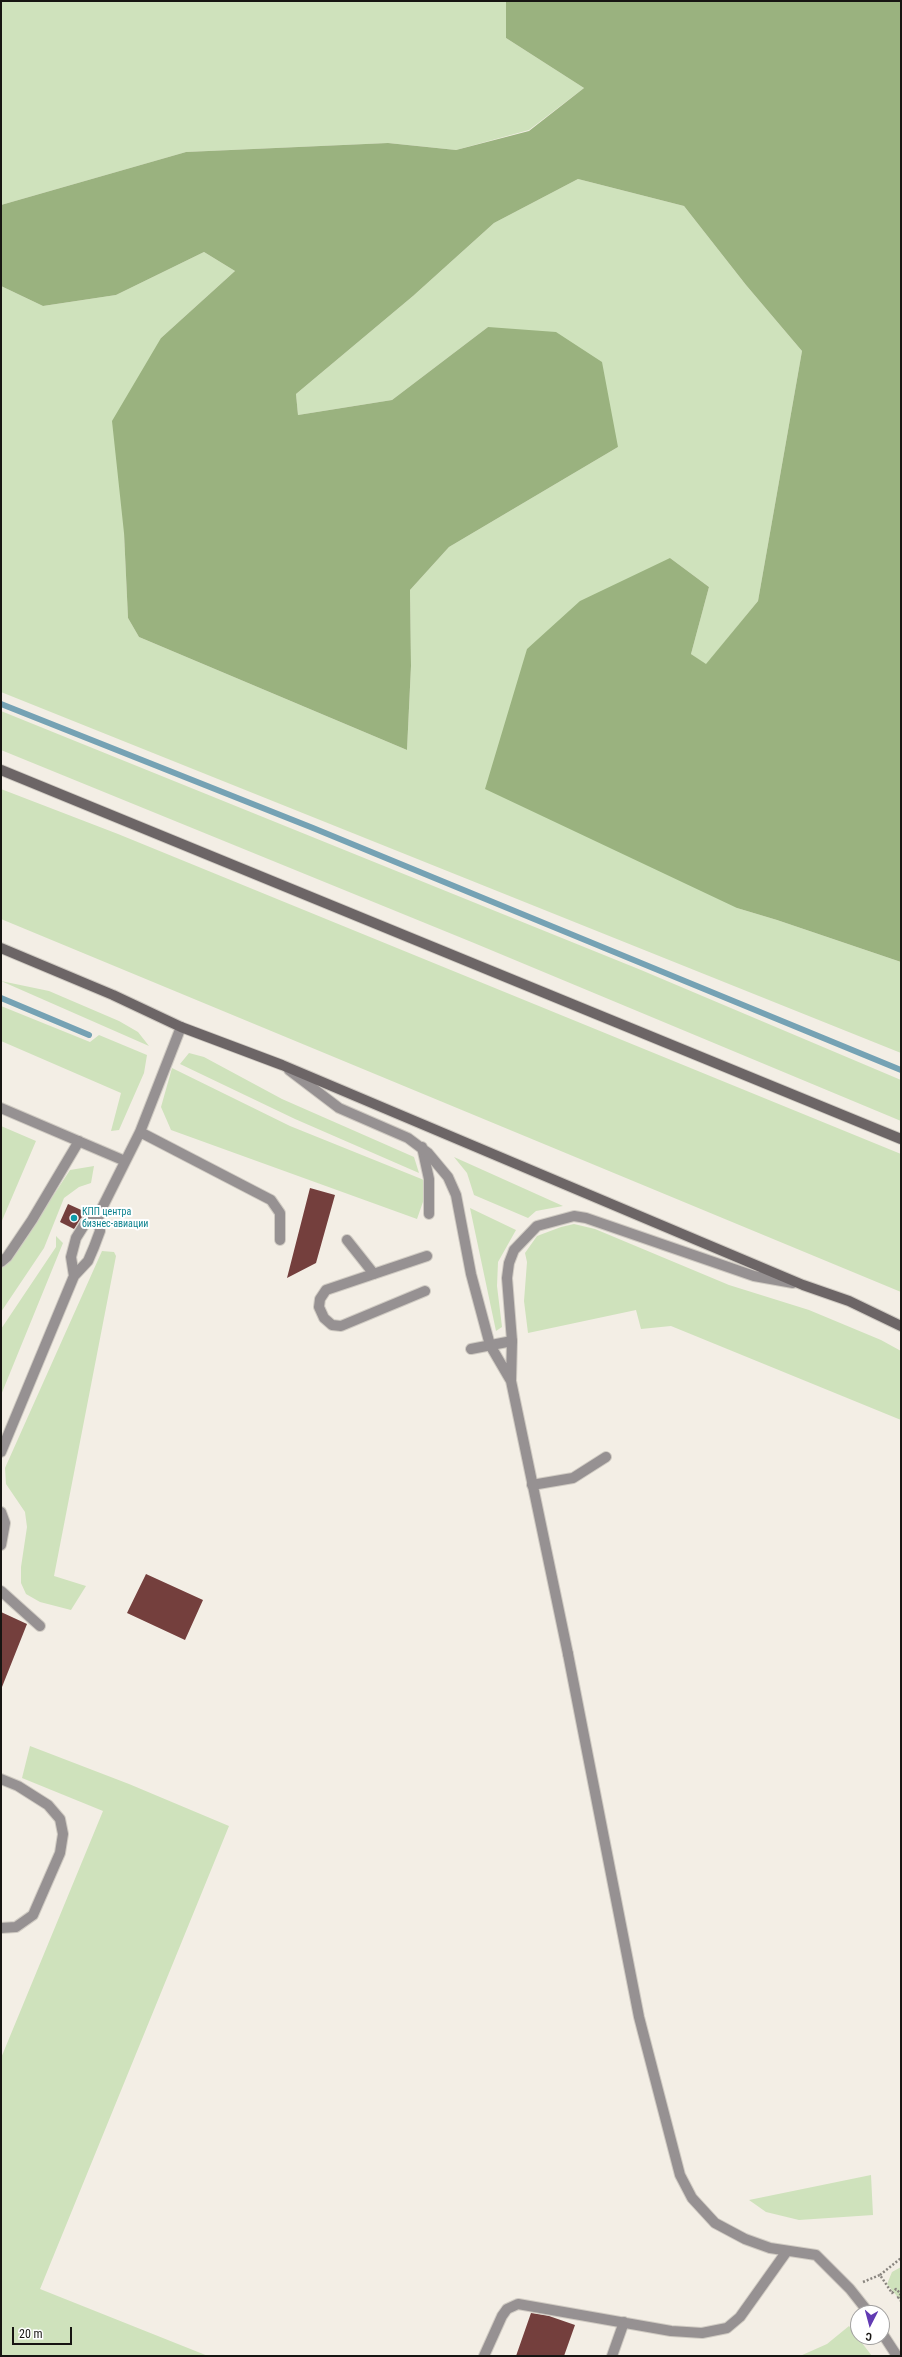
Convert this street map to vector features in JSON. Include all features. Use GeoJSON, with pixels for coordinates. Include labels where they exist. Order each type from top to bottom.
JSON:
{"type":"FeatureCollection","features":[{"type":"Feature","properties":{"kind":"main road"},"geometry":{"type":"LineString","coordinates":[[1,770],[901,1139]]}},
{"type":"Feature","properties":{"kind":"main road"},"geometry":{"type":"LineString","coordinates":[[1,948],[113,995],[180,1027],[282,1065],[803,1285],[849,1301],[901,1326]]}},
{"type":"Feature","properties":{"kind":"street"},"geometry":{"type":"LineString","coordinates":[[1,1452],[74,1276],[88,1261],[94,1247],[100,1230],[98,1216],[140,1132],[180,1027]]}},
{"type":"Feature","properties":{"kind":"street"},"geometry":{"type":"LineString","coordinates":[[282,1065],[339,1108],[408,1138],[422,1147],[441,1167],[448,1177],[456,1195],[470,1274],[490,1345],[511,1381]]}},
{"type":"Feature","properties":{"kind":"street"},"geometry":{"type":"LineString","coordinates":[[1,1108],[125,1161]]}},
{"type":"Feature","properties":{"kind":"street"},"geometry":{"type":"LineString","coordinates":[[140,1132],[271,1200],[280,1213],[280,1240]]}},
{"type":"Feature","properties":{"kind":"street"},"geometry":{"type":"LineString","coordinates":[[1,1262],[7,1257],[32,1220],[79,1141]]}},
{"type":"Feature","properties":{"kind":"street"},"geometry":{"type":"LineString","coordinates":[[422,1147],[428,1179],[429,1214]]}},
{"type":"Feature","properties":{"kind":"street"},"geometry":{"type":"LineString","coordinates":[[74,1276],[71,1257],[76,1238],[86,1222],[98,1216]]}},
{"type":"Feature","properties":{"kind":"street"},"geometry":{"type":"LineString","coordinates":[[803,1285],[754,1276],[586,1218],[565,1218],[537,1226],[514,1250],[509,1263],[507,1278],[512,1340],[511,1381],[568,1654],[639,2017],[680,2175],[692,2198],[715,2223],[745,2239],[770,2248],[816,2255],[850,2289],[863,2305]]}},
{"type":"Feature","properties":{"kind":"street"},"geometry":{"type":"LineString","coordinates":[[347,1240],[374,1274]]}},
{"type":"Feature","properties":{"kind":"street"},"geometry":{"type":"LineString","coordinates":[[425,1291],[341,1326],[332,1325],[324,1318],[319,1307],[320,1299],[326,1290],[427,1256]]}},
{"type":"Feature","properties":{"kind":"street"},"geometry":{"type":"LineString","coordinates":[[471,1349],[512,1340]]}},
{"type":"Feature","properties":{"kind":"street"},"geometry":{"type":"LineString","coordinates":[[532,1485],[573,1478],[606,1457]]}},
{"type":"Feature","properties":{"kind":"street"},"geometry":{"type":"LineString","coordinates":[[1,1512],[5,1523],[1,1545]]}},
{"type":"Feature","properties":{"kind":"street"},"geometry":{"type":"LineString","coordinates":[[1,1591],[40,1626]]}},
{"type":"Feature","properties":{"kind":"street"},"geometry":{"type":"LineString","coordinates":[[1,1779],[18,1786],[48,1805],[60,1819],[63,1834],[60,1853],[33,1915],[16,1927],[1,1928]]}},
{"type":"Feature","properties":{"kind":"street"},"geometry":{"type":"LineString","coordinates":[[484,2356],[507,2308],[518,2304],[671,2331],[702,2333],[727,2328],[740,2317],[786,2251]]}},
{"type":"Feature","properties":{"kind":"street"},"geometry":{"type":"LineString","coordinates":[[612,2356],[624,2322]]}},
{"type":"Feature","properties":{"kind":"street"},"geometry":{"type":"LineString","coordinates":[[890,2345],[897,2356]]}},
{"type":"Feature","properties":{"kind":"path"},"geometry":{"type":"LineString","coordinates":[[850,2289],[880,2275],[901,2258]]}},
{"type":"Feature","properties":{"kind":"path"},"geometry":{"type":"LineString","coordinates":[[880,2275],[892,2293],[896,2290],[901,2294],[898,2297],[901,2300]]}},
{"type":"Feature","properties":{"kind":"green space"},"geometry":{"type":"Polygon","coordinates":[[[1,1],[506,1],[506,38],[584,88],[529,130],[456,150],[388,143],[186,152],[1,205],[1,1]]]}},
{"type":"Feature","properties":{"kind":"green space"},"geometry":{"type":"Polygon","coordinates":[[[506,1],[901,1],[901,962],[737,908],[485,789],[527,649],[580,601],[670,558],[709,587],[691,654],[706,664],[758,601],[802,351],[746,285],[684,206],[578,179],[494,223],[413,296],[296,394],[298,415],[392,400],[488,327],[556,332],[602,362],[618,447],[449,547],[410,590],[411,666],[407,750],[139,637],[128,618],[124,533],[112,421],[161,338],[235,271],[204,252],[116,295],[43,306],[1,286],[1,205],[186,152],[388,143],[456,150],[529,131],[584,88],[506,38],[506,1]]]}},
{"type":"Feature","properties":{"kind":"green space"},"geometry":{"type":"Polygon","coordinates":[[[578,179],[684,206],[746,285],[802,351],[758,601],[706,665],[691,654],[709,587],[670,558],[737,908],[901,962],[901,1053],[1,692],[1,286],[43,306],[116,295],[204,252],[235,271],[161,338],[124,533],[128,618],[139,637],[407,750],[411,666],[410,590],[449,547],[618,447],[488,327],[392,400],[298,415],[296,394],[413,296],[494,223],[578,179]]]}},
{"type":"Feature","properties":{"kind":"green space"},"geometry":{"type":"Polygon","coordinates":[[[1,711],[641,970],[901,1080],[901,1121],[474,943],[1,750],[1,711]]]}},
{"type":"Feature","properties":{"kind":"green space"},"geometry":{"type":"Polygon","coordinates":[[[1,789],[118,834],[901,1154],[901,1292],[1,919],[1,789]]]}},
{"type":"Feature","properties":{"kind":"green space"},"geometry":{"type":"Polygon","coordinates":[[[1,981],[49,991],[119,1021],[138,1032],[149,1046],[1,981]]]}},
{"type":"Feature","properties":{"kind":"green space"},"geometry":{"type":"Polygon","coordinates":[[[1,1006],[90,1042],[99,1035],[147,1055],[144,1073],[119,1130],[111,1131],[121,1093],[1,1041],[1,1006]]]}},
{"type":"Feature","properties":{"kind":"green space"},"geometry":{"type":"Polygon","coordinates":[[[189,1053],[204,1057],[282,1099],[414,1157],[419,1173],[295,1119],[180,1064],[189,1053]]]}},
{"type":"Feature","properties":{"kind":"green space"},"geometry":{"type":"Polygon","coordinates":[[[172,1068],[290,1126],[424,1180],[424,1199],[417,1219],[171,1130],[161,1107],[172,1068]]]}},
{"type":"Feature","properties":{"kind":"green space"},"geometry":{"type":"Polygon","coordinates":[[[1,1126],[36,1141],[1,1223],[1,1126]]]}},
{"type":"Feature","properties":{"kind":"green space"},"geometry":{"type":"Polygon","coordinates":[[[454,1157],[563,1206],[536,1211],[528,1218],[474,1195],[467,1173],[454,1157]]]}},
{"type":"Feature","properties":{"kind":"green space"},"geometry":{"type":"Polygon","coordinates":[[[94,1166],[91,1183],[79,1187],[64,1198],[44,1248],[1,1312],[1,1265],[22,1243],[70,1170],[94,1166]]]}},
{"type":"Feature","properties":{"kind":"green space"},"geometry":{"type":"Polygon","coordinates":[[[470,1208],[516,1230],[498,1262],[497,1286],[502,1327],[496,1331],[470,1208]]]}},
{"type":"Feature","properties":{"kind":"green space"},"geometry":{"type":"Polygon","coordinates":[[[574,1224],[595,1229],[729,1285],[809,1310],[881,1340],[901,1351],[901,1420],[671,1326],[641,1329],[636,1310],[528,1333],[524,1301],[527,1262],[525,1253],[537,1236],[574,1224]]]}},
{"type":"Feature","properties":{"kind":"green space"},"geometry":{"type":"Polygon","coordinates":[[[56,1236],[63,1243],[1,1395],[1,1329],[56,1247],[56,1236]]]}},
{"type":"Feature","properties":{"kind":"green space"},"geometry":{"type":"Polygon","coordinates":[[[102,1251],[114,1252],[116,1256],[54,1576],[86,1586],[71,1610],[40,1602],[26,1594],[21,1583],[21,1567],[27,1527],[25,1512],[6,1484],[5,1468],[102,1251]]]}},
{"type":"Feature","properties":{"kind":"green space"},"geometry":{"type":"Polygon","coordinates":[[[30,1746],[129,1784],[229,1826],[40,2289],[208,2356],[1,2356],[1,2058],[103,1811],[22,1778],[30,1746]]]}},
{"type":"Feature","properties":{"kind":"green space"},"geometry":{"type":"Polygon","coordinates":[[[871,2175],[873,2215],[799,2220],[766,2212],[749,2200],[871,2175]]]}},
{"type":"Feature","properties":{"kind":"green space"},"geometry":{"type":"Polygon","coordinates":[[[901,2267],[901,2301],[887,2284],[892,2272],[901,2267]]]}},
{"type":"Feature","properties":{"kind":"green space"},"geometry":{"type":"Polygon","coordinates":[[[849,2326],[850,2345],[864,2345],[872,2356],[800,2356],[827,2344],[849,2326]]]}},
{"type":"Feature","properties":{"kind":"building"},"geometry":{"type":"Polygon","coordinates":[[[310,1188],[335,1195],[316,1263],[287,1278],[310,1188]]]}},
{"type":"Feature","properties":{"kind":"building","name":"КПП центра бизнес-авиации"},"geometry":{"type":"Polygon","coordinates":[[[68,1204],[88,1213],[81,1218],[74,1229],[60,1222],[68,1204]]]}},
{"type":"Feature","properties":{"kind":"building"},"geometry":{"type":"Polygon","coordinates":[[[146,1574],[203,1600],[185,1640],[127,1613],[146,1574]]]}},
{"type":"Feature","properties":{"kind":"building"},"geometry":{"type":"Polygon","coordinates":[[[1,1612],[27,1624],[2,1687],[1,1687],[1,1612]]]}},
{"type":"Feature","properties":{"kind":"building"},"geometry":{"type":"Polygon","coordinates":[[[531,2313],[549,2316],[575,2325],[564,2356],[516,2356],[531,2313]]]}},
{"type":"Feature","properties":{"kind":"waterway"},"geometry":{"type":"LineString","coordinates":[[1,704],[313,828],[901,1070]]}},
{"type":"Feature","properties":{"kind":"waterway"},"geometry":{"type":"LineString","coordinates":[[1,998],[89,1035]]}},
{"type":"Feature","properties":{"kind":"place","name":"КПП центра бизнес-авиации"},"geometry":{"type":"Point","coordinates":[74,1218]}}]}
